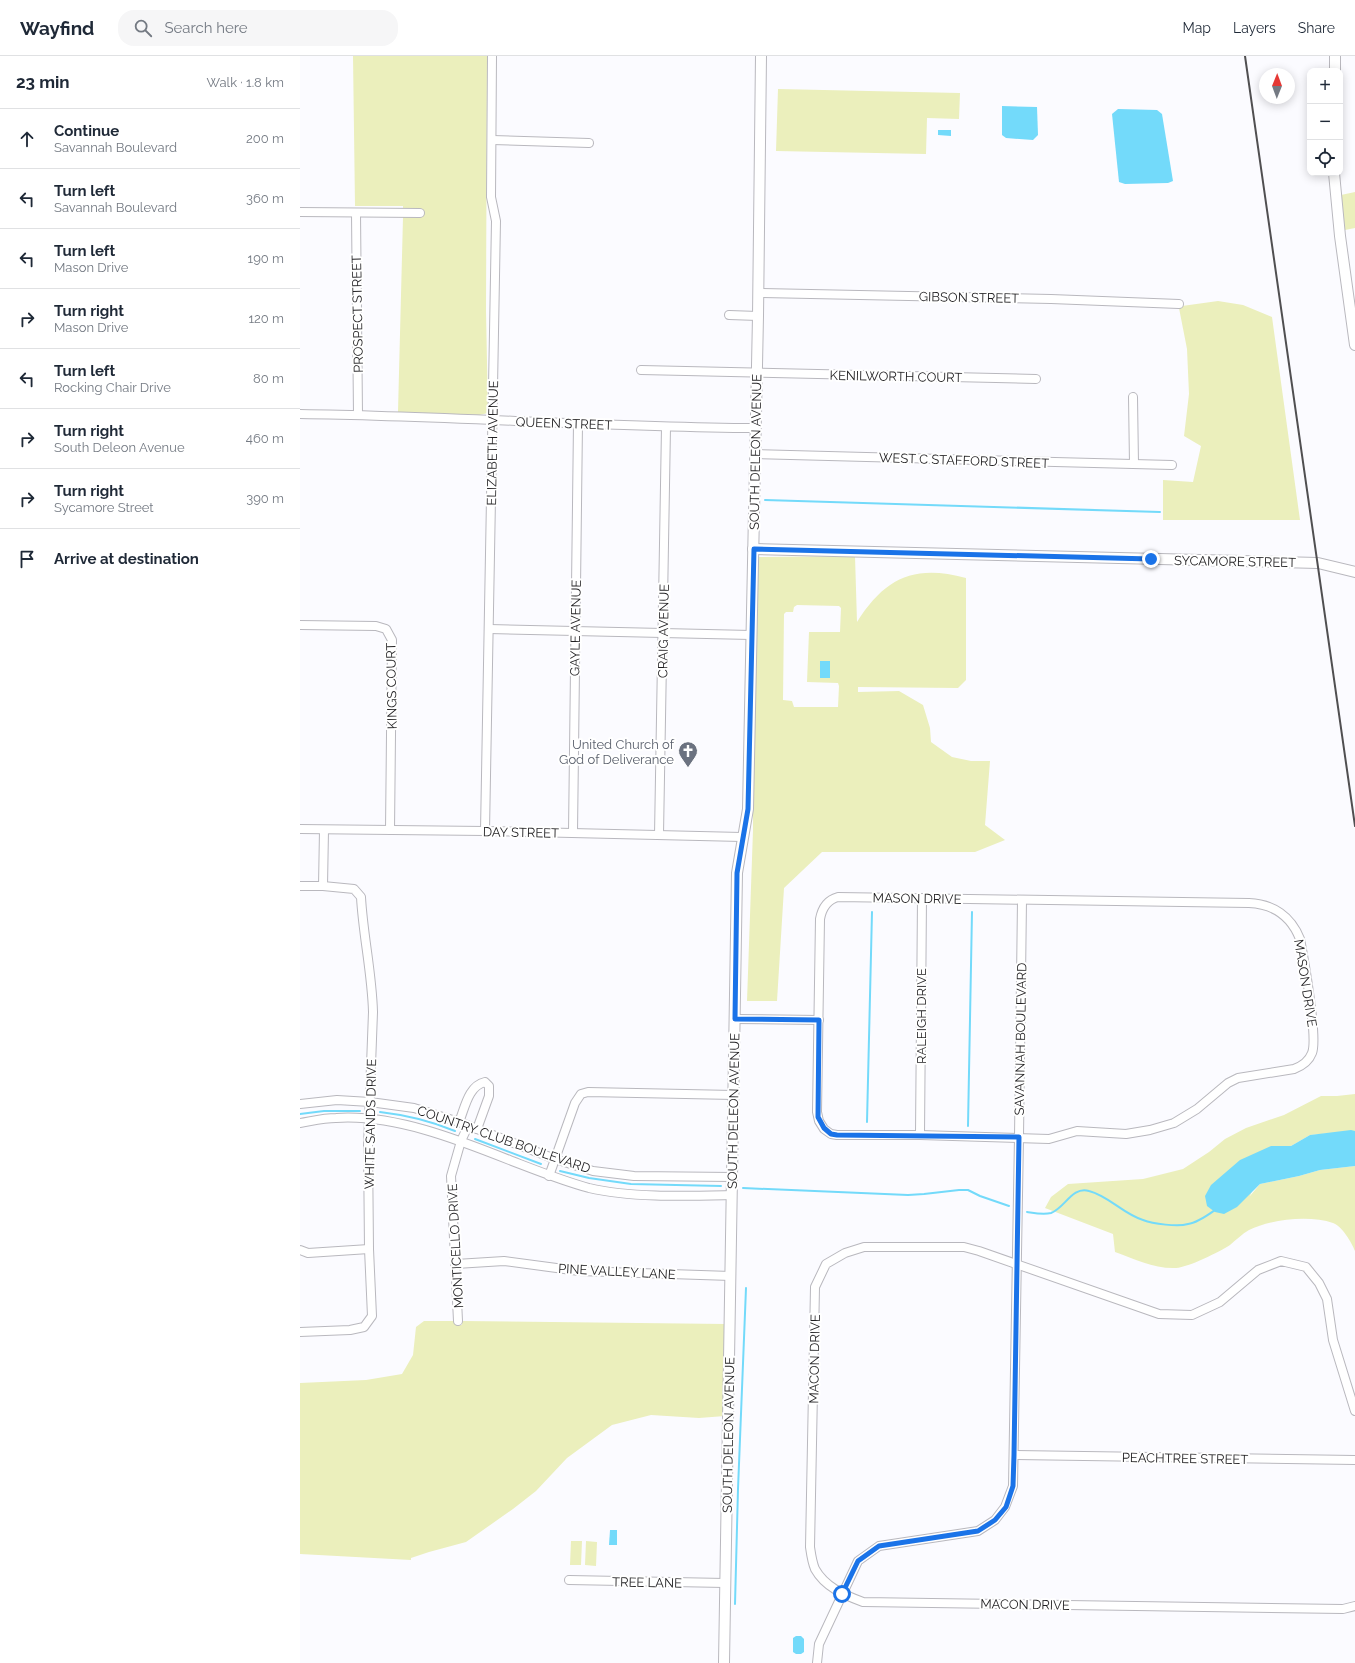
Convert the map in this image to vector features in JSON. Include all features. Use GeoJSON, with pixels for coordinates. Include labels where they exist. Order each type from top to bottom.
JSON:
{"type":"FeatureCollection","features":[{"type":"Feature","properties":{"kind":"street","name":"ELIZABETH AVENUE"},"geometry":{"type":"LineString","coordinates":[[485,831],[496,221],[491,197],[492,56]]}},
{"type":"Feature","properties":{"kind":"street","name":"SOUTH DELEON AVENUE"},"geometry":{"type":"LineString","coordinates":[[724,1663],[737,873],[748,809],[754,549],[756,373],[759,293],[761,56]]}},
{"type":"Feature","properties":{"kind":"street"},"geometry":{"type":"LineString","coordinates":[[1335,56],[1335,68]]}},
{"type":"Feature","properties":{"kind":"street"},"geometry":{"type":"LineString","coordinates":[[492,140],[589,143]]}},
{"type":"Feature","properties":{"kind":"street"},"geometry":{"type":"LineString","coordinates":[[1334,176],[1340,234],[1355,345]]}},
{"type":"Feature","properties":{"kind":"street"},"geometry":{"type":"LineString","coordinates":[[300,212],[420,213]]}},
{"type":"Feature","properties":{"kind":"street","name":"PROSPECT STREET"},"geometry":{"type":"LineString","coordinates":[[356,213],[358,415]]}},
{"type":"Feature","properties":{"kind":"street","name":"GIBSON STREET"},"geometry":{"type":"LineString","coordinates":[[759,293],[1051,299],[1179,304]]}},
{"type":"Feature","properties":{"kind":"street"},"geometry":{"type":"LineString","coordinates":[[730,315],[758,316]]}},
{"type":"Feature","properties":{"kind":"street","name":"KENILWORTH COURT"},"geometry":{"type":"LineString","coordinates":[[641,370],[1036,379]]}},
{"type":"Feature","properties":{"kind":"street"},"geometry":{"type":"LineString","coordinates":[[1133,397],[1134,464]]}},
{"type":"Feature","properties":{"kind":"street","name":"QUEEN STREET"},"geometry":{"type":"LineString","coordinates":[[300,414],[666,427],[755,428]]}},
{"type":"Feature","properties":{"kind":"street","name":"GAYLE AVENUE"},"geometry":{"type":"LineString","coordinates":[[573,833],[578,423]]}},
{"type":"Feature","properties":{"kind":"street","name":"CRAIG AVENUE"},"geometry":{"type":"LineString","coordinates":[[659,835],[666,427]]}},
{"type":"Feature","properties":{"kind":"street","name":"WEST C STAFFORD STREET"},"geometry":{"type":"LineString","coordinates":[[755,454],[1172,465]]}},
{"type":"Feature","properties":{"kind":"street","name":"SYCAMORE STREET"},"geometry":{"type":"LineString","coordinates":[[754,549],[1318,563],[1355,572]]}},
{"type":"Feature","properties":{"kind":"street","name":"KINGS COURT"},"geometry":{"type":"LineString","coordinates":[[300,625],[376,626],[386,629],[392,640],[390,830]]}},
{"type":"Feature","properties":{"kind":"street"},"geometry":{"type":"LineString","coordinates":[[489,629],[751,635]]}},
{"type":"Feature","properties":{"kind":"street","name":"DAY STREET"},"geometry":{"type":"LineString","coordinates":[[300,829],[485,831],[742,837]]}},
{"type":"Feature","properties":{"kind":"street"},"geometry":{"type":"LineString","coordinates":[[323,886],[324,830]]}},
{"type":"Feature","properties":{"kind":"street","name":"WHITE SANDS DRIVE"},"geometry":{"type":"LineString","coordinates":[[300,886],[323,886],[354,889],[361,897],[362,922],[373,994],[369,1119],[369,1249],[372,1316],[364,1327],[350,1330],[300,1332]]}},
{"type":"Feature","properties":{"kind":"street","name":"MASON DRIVE"},"geometry":{"type":"LineString","coordinates":[[841,897],[922,898],[1248,902],[1264,904],[1275,909],[1291,922],[1300,939],[1315,1042],[1312,1054],[1302,1066],[1288,1071],[1238,1078],[1228,1083],[1197,1109],[1174,1123],[1163,1127],[1126,1134],[1081,1130],[1073,1131],[1049,1139],[1025,1139],[1019,1137],[831,1134],[819,1121],[817,1112],[820,919],[822,910],[831,899],[841,897]]}},
{"type":"Feature","properties":{"kind":"street","name":"RALEIGH DRIVE"},"geometry":{"type":"LineString","coordinates":[[920,1135],[922,898]]}},
{"type":"Feature","properties":{"kind":"street","name":"SAVANNAH BOULEVARD"},"geometry":{"type":"LineString","coordinates":[[818,1662],[819,1644],[858,1561],[879,1546],[978,1531],[995,1520],[1006,1507],[1013,1486],[1022,900]]}},
{"type":"Feature","properties":{"kind":"street"},"geometry":{"type":"LineString","coordinates":[[735,1019],[819,1020]]}},
{"type":"Feature","properties":{"kind":"street"},"geometry":{"type":"LineString","coordinates":[[459,1122],[472,1090],[479,1083],[485,1082],[489,1086],[489,1096],[477,1129]]}},
{"type":"Feature","properties":{"kind":"street"},"geometry":{"type":"LineString","coordinates":[[549,1176],[575,1103],[580,1094],[588,1092],[734,1095]]}},
{"type":"Feature","properties":{"kind":"street","name":"COUNTRY CLUB BOULEVARD"},"geometry":{"type":"LineString","coordinates":[[300,1104],[337,1100],[370,1102],[414,1108],[459,1122],[517,1143],[555,1159],[593,1171],[634,1176],[733,1177]]}},
{"type":"Feature","properties":{"kind":"street","name":"COUNTRY CLUB BOULEVARD"},"geometry":{"type":"LineString","coordinates":[[300,1123],[337,1117],[369,1119],[410,1126],[462,1141],[549,1176],[590,1188],[637,1194],[732,1195]]}},
{"type":"Feature","properties":{"kind":"street","name":"MONTICELLO DRIVE"},"geometry":{"type":"LineString","coordinates":[[458,1321],[451,1176],[468,1126]]}},
{"type":"Feature","properties":{"kind":"street","name":"MACON DRIVE"},"geometry":{"type":"LineString","coordinates":[[1355,1411],[1334,1340],[1327,1299],[1319,1283],[1306,1267],[1281,1262],[1258,1270],[1220,1302],[1192,1315],[1159,1314],[964,1247],[864,1246],[845,1253],[826,1264],[815,1287],[810,1547],[815,1568],[823,1580],[842,1594],[863,1602],[1344,1609],[1355,1606]]}},
{"type":"Feature","properties":{"kind":"street"},"geometry":{"type":"LineString","coordinates":[[300,1250],[308,1253],[369,1249]]}},
{"type":"Feature","properties":{"kind":"street","name":"PINE VALLEY LANE"},"geometry":{"type":"LineString","coordinates":[[456,1264],[504,1261],[579,1271],[730,1276]]}},
{"type":"Feature","properties":{"kind":"street","name":"PEACHTREE STREET"},"geometry":{"type":"LineString","coordinates":[[1014,1455],[1355,1460]]}},
{"type":"Feature","properties":{"kind":"street","name":"TREE LANE"},"geometry":{"type":"LineString","coordinates":[[569,1580],[725,1583]]}},
{"type":"Feature","properties":{"kind":"green space"},"geometry":{"type":"Polygon","coordinates":[[[353,56],[487,56],[486,311],[488,413],[479,415],[398,412],[403,217],[423,217],[423,210],[403,209],[403,206],[355,206],[353,56]]]}},
{"type":"Feature","properties":{"kind":"green space"},"geometry":{"type":"Polygon","coordinates":[[[778,89],[960,93],[959,119],[927,118],[926,154],[776,151],[778,89]]]}},
{"type":"Feature","properties":{"kind":"green space"},"geometry":{"type":"Polygon","coordinates":[[[1355,192],[1355,228],[1345,230],[1341,195],[1355,192]]]}},
{"type":"Feature","properties":{"kind":"green space"},"geometry":{"type":"Polygon","coordinates":[[[1218,301],[1243,305],[1272,317],[1300,520],[1163,520],[1163,480],[1193,482],[1201,446],[1184,436],[1189,394],[1187,349],[1179,308],[1182,308],[1182,306],[1218,301]]]}},
{"type":"Feature","properties":{"kind":"green space"},"geometry":{"type":"Polygon","coordinates":[[[855,556],[857,622],[879,595],[890,585],[902,578],[916,574],[931,573],[948,574],[966,578],[966,680],[958,688],[858,687],[858,692],[899,691],[923,705],[930,728],[931,742],[952,757],[971,761],[990,761],[985,825],[1005,840],[975,852],[822,852],[784,888],[777,1001],[747,1001],[753,830],[753,708],[757,557],[855,556]],[[797,605],[794,607],[793,612],[786,612],[784,614],[783,700],[792,701],[794,707],[838,707],[838,683],[807,682],[809,632],[840,632],[841,608],[839,606],[797,605]]]}},
{"type":"Feature","properties":{"kind":"green space"},"geometry":{"type":"Polygon","coordinates":[[[1355,1094],[1355,1131],[1310,1135],[1291,1146],[1271,1146],[1250,1196],[1260,1184],[1320,1170],[1355,1166],[1355,1251],[1343,1231],[1333,1223],[1313,1219],[1291,1219],[1268,1223],[1249,1230],[1225,1248],[1204,1259],[1188,1265],[1176,1268],[1160,1267],[1115,1252],[1113,1234],[1045,1208],[1051,1197],[1068,1184],[1143,1179],[1183,1169],[1209,1152],[1225,1139],[1246,1128],[1284,1115],[1321,1096],[1355,1094]]]}},
{"type":"Feature","properties":{"kind":"green space"},"geometry":{"type":"Polygon","coordinates":[[[424,1321],[455,1321],[455,1325],[462,1325],[462,1321],[726,1324],[725,1416],[699,1418],[651,1415],[612,1425],[567,1458],[536,1491],[466,1542],[429,1552],[411,1558],[411,1560],[300,1554],[300,1383],[366,1380],[402,1374],[413,1355],[416,1327],[424,1321]]]}},
{"type":"Feature","properties":{"kind":"green space"},"geometry":{"type":"Polygon","coordinates":[[[571,1541],[582,1541],[581,1565],[570,1565],[571,1541]]]}},
{"type":"Feature","properties":{"kind":"green space"},"geometry":{"type":"Polygon","coordinates":[[[586,1541],[597,1542],[596,1566],[585,1565],[586,1541]]]}},
{"type":"Feature","properties":{"kind":"water"},"geometry":{"type":"Polygon","coordinates":[[[1002,106],[1037,107],[1038,135],[1033,140],[1006,138],[1002,135],[1002,106]]]}},
{"type":"Feature","properties":{"kind":"water"},"geometry":{"type":"Polygon","coordinates":[[[1118,109],[1157,110],[1162,114],[1173,181],[1168,183],[1125,184],[1119,182],[1112,114],[1118,109]]]}},
{"type":"Feature","properties":{"kind":"water"},"geometry":{"type":"Polygon","coordinates":[[[938,130],[951,130],[951,136],[938,135],[938,130]]]}},
{"type":"Feature","properties":{"kind":"water"},"geometry":{"type":"Polygon","coordinates":[[[820,661],[830,661],[830,678],[820,678],[820,661]]]}},
{"type":"Feature","properties":{"kind":"water"},"geometry":{"type":"Polygon","coordinates":[[[1351,1130],[1355,1131],[1355,1166],[1320,1170],[1260,1184],[1237,1207],[1224,1214],[1215,1212],[1207,1206],[1205,1196],[1211,1185],[1240,1160],[1271,1146],[1291,1146],[1310,1135],[1351,1130]]]}},
{"type":"Feature","properties":{"kind":"water"},"geometry":{"type":"Polygon","coordinates":[[[610,1530],[617,1530],[617,1545],[609,1545],[610,1530]]]}},
{"type":"Feature","properties":{"kind":"water"},"geometry":{"type":"Polygon","coordinates":[[[796,1636],[801,1636],[804,1639],[804,1652],[801,1654],[796,1654],[793,1652],[793,1638],[796,1636]]]}},
{"type":"Feature","properties":{"kind":"waterway"},"geometry":{"type":"LineString","coordinates":[[765,500],[1160,512]]}},
{"type":"Feature","properties":{"kind":"waterway"},"geometry":{"type":"LineString","coordinates":[[867,1122],[872,912]]}},
{"type":"Feature","properties":{"kind":"waterway"},"geometry":{"type":"LineString","coordinates":[[968,1126],[972,912]]}},
{"type":"Feature","properties":{"kind":"waterway"},"geometry":{"type":"LineString","coordinates":[[300,1114],[324,1111],[360,1111]]}},
{"type":"Feature","properties":{"kind":"waterway"},"geometry":{"type":"LineString","coordinates":[[380,1112],[418,1119],[455,1131]]}},
{"type":"Feature","properties":{"kind":"waterway"},"geometry":{"type":"LineString","coordinates":[[475,1139],[541,1164]]}},
{"type":"Feature","properties":{"kind":"waterway"},"geometry":{"type":"LineString","coordinates":[[560,1171],[589,1178],[631,1184],[721,1186]]}},
{"type":"Feature","properties":{"kind":"waterway"},"geometry":{"type":"LineString","coordinates":[[743,1188],[908,1195],[968,1190],[980,1196],[1009,1206]]}},
{"type":"Feature","properties":{"kind":"waterway"},"geometry":{"type":"LineString","coordinates":[[1027,1212],[1042,1214],[1051,1213],[1060,1207],[1073,1194],[1083,1190],[1096,1193],[1129,1214],[1159,1224],[1184,1225],[1195,1222],[1215,1210]]}},
{"type":"Feature","properties":{"kind":"waterway"},"geometry":{"type":"LineString","coordinates":[[735,1604],[746,1288]]}},
{"type":"Feature","properties":{"kind":"railway"},"geometry":{"type":"LineString","coordinates":[[1245,56],[1355,826]]}},
{"type":"Feature","properties":{"kind":"place","name":"United Church of God of Deliverance"},"geometry":{"type":"Point","coordinates":[688,768]}},
{"type":"Feature","properties":{"kind":"route"},"geometry":{"type":"LineString","coordinates":[[842,1594],[858,1561],[879,1546],[978,1531],[995,1520],[1006,1507],[1013,1486],[1019,1137],[831,1134],[821,1125],[817,1108],[819,1020],[735,1019],[737,873],[748,809],[754,549],[1151,559]]}}]}
